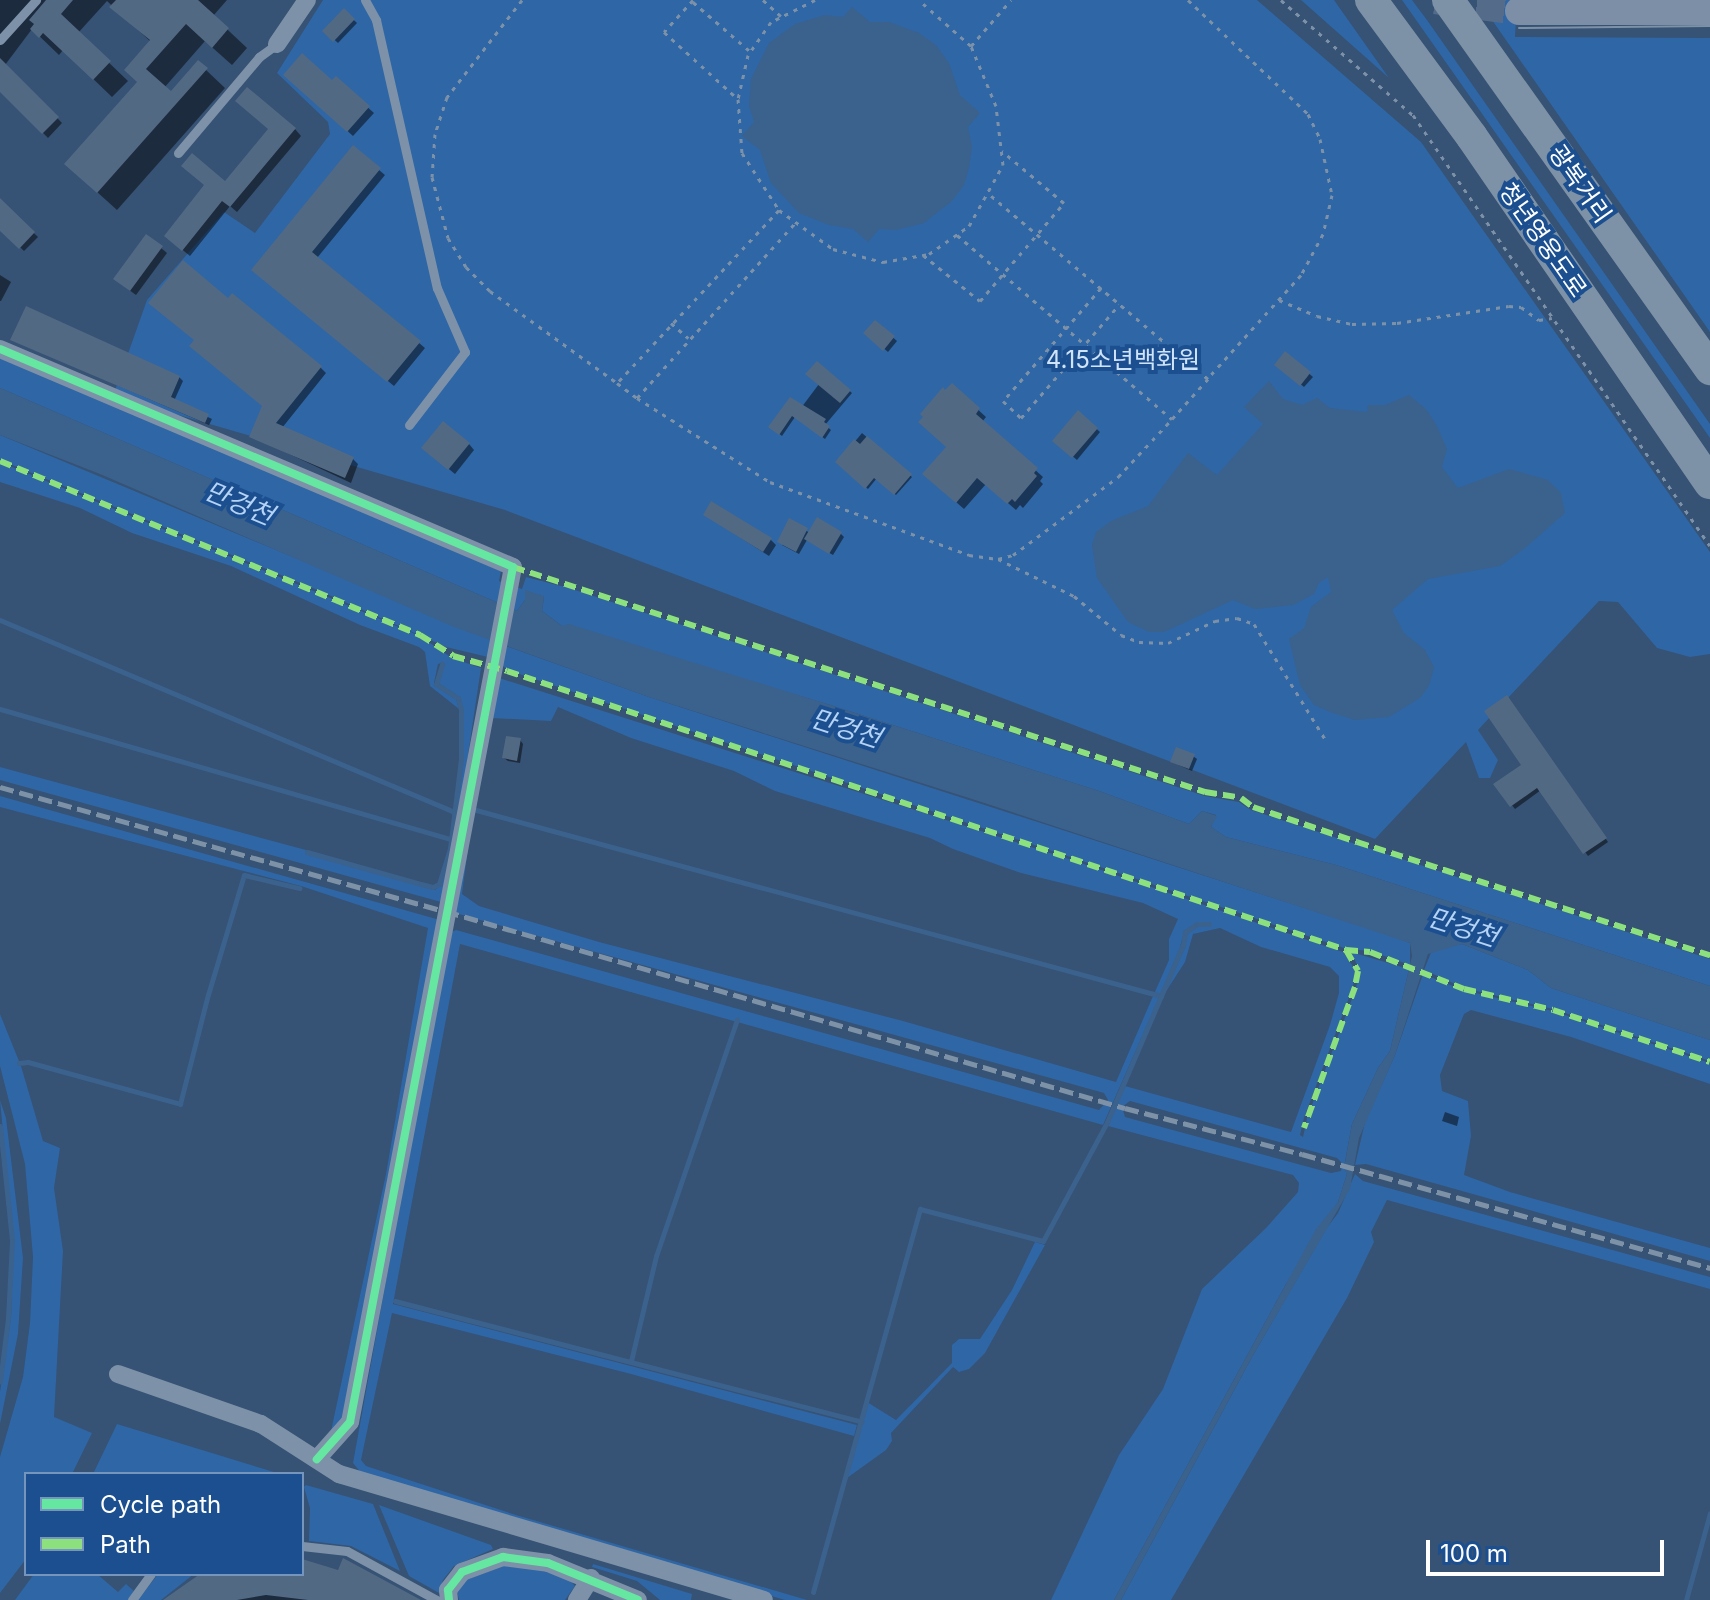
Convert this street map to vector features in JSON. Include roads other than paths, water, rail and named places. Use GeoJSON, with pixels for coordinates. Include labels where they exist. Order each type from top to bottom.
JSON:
{"type":"FeatureCollection","features":[{"type":"Feature","properties":{"kind":"highway","name":"청년영웅도로"},"geometry":{"type":"LineString","coordinates":[[1371,0],[1472,137],[1710,483]]}},
{"type":"Feature","properties":{"kind":"highway","name":"광복거리"},"geometry":{"type":"LineString","coordinates":[[1448,0],[1710,369]]}},
{"type":"Feature","properties":{"kind":"main road"},"geometry":{"type":"LineString","coordinates":[[1519,11],[1710,11]]}},
{"type":"Feature","properties":{"kind":"street"},"geometry":{"type":"LineString","coordinates":[[277,44],[307,0]]}},
{"type":"Feature","properties":{"kind":"street"},"geometry":{"type":"LineString","coordinates":[[0,349],[513,567],[350,1422],[317,1459]]}},
{"type":"Feature","properties":{"kind":"street"},"geometry":{"type":"LineString","coordinates":[[118,1374],[261,1424],[339,1474],[764,1600]]}},
{"type":"Feature","properties":{"kind":"street"},"geometry":{"type":"LineString","coordinates":[[449,1600],[448,1590],[462,1572],[503,1557],[525,1557],[591,1578],[638,1600]]}},
{"type":"Feature","properties":{"kind":"street"},"geometry":{"type":"LineString","coordinates":[[577,1600],[591,1578]]}},
{"type":"Feature","properties":{"kind":"lane"},"geometry":{"type":"LineString","coordinates":[[0,40],[36,0]]}},
{"type":"Feature","properties":{"kind":"lane"},"geometry":{"type":"LineString","coordinates":[[365,0],[376,20],[437,288],[465,352],[409,425]]}},
{"type":"Feature","properties":{"kind":"lane"},"geometry":{"type":"LineString","coordinates":[[178,153],[259,57],[277,44]]}},
{"type":"Feature","properties":{"kind":"lane"},"geometry":{"type":"LineString","coordinates":[[304,1546],[355,1554],[437,1600]]}},
{"type":"Feature","properties":{"kind":"lane"},"geometry":{"type":"LineString","coordinates":[[132,1600],[150,1576]]}},
{"type":"Feature","properties":{"kind":"water"},"geometry":{"type":"Polygon","coordinates":[[[852,7],[870,22],[889,22],[919,33],[936,45],[949,63],[960,95],[980,113],[968,127],[972,147],[969,168],[964,185],[952,201],[924,223],[896,230],[879,229],[868,242],[853,229],[829,225],[799,213],[771,183],[760,150],[742,136],[754,122],[749,106],[751,79],[769,43],[795,24],[825,15],[843,17],[852,7]]]}},
{"type":"Feature","properties":{"kind":"water"},"geometry":{"type":"Polygon","coordinates":[[[1269,381],[1283,399],[1302,405],[1317,398],[1330,408],[1367,412],[1368,405],[1385,405],[1409,395],[1426,409],[1437,426],[1447,449],[1442,467],[1458,488],[1509,469],[1548,480],[1561,493],[1565,513],[1500,566],[1428,579],[1392,610],[1404,633],[1425,650],[1434,667],[1429,686],[1420,698],[1389,717],[1355,720],[1330,712],[1314,705],[1300,685],[1289,639],[1304,628],[1311,607],[1331,592],[1328,577],[1319,583],[1314,594],[1293,605],[1255,609],[1233,600],[1164,632],[1149,632],[1128,622],[1097,578],[1092,545],[1096,532],[1111,521],[1148,506],[1188,453],[1217,475],[1263,424],[1244,407],[1269,381]]]}},
{"type":"Feature","properties":{"kind":"water","name":"만겅천"},"geometry":{"type":"Polygon","coordinates":[[[0,388],[517,611],[525,600],[525,590],[544,596],[542,611],[562,626],[569,624],[827,704],[1099,791],[1189,824],[1202,811],[1217,816],[1211,827],[1226,837],[1336,865],[1710,986],[1710,1040],[1551,988],[1528,970],[1462,944],[1428,954],[1395,1055],[1359,1138],[1350,1189],[1252,1357],[1121,1600],[1114,1600],[1316,1229],[1338,1202],[1347,1174],[1344,1168],[1352,1124],[1378,1068],[1390,1051],[1412,956],[1410,943],[649,697],[454,627],[100,474],[0,435],[0,388]]]}},
{"type":"Feature","properties":{"kind":"waterway"},"geometry":{"type":"LineString","coordinates":[[0,620],[456,813]]}},
{"type":"Feature","properties":{"kind":"waterway"},"geometry":{"type":"LineString","coordinates":[[307,852],[433,887],[439,884],[450,848],[461,759],[461,710],[458,698],[436,684],[442,664]]}},
{"type":"Feature","properties":{"kind":"waterway"},"geometry":{"type":"LineString","coordinates":[[0,709],[451,839]]}},
{"type":"Feature","properties":{"kind":"waterway"},"geometry":{"type":"LineString","coordinates":[[476,810],[1161,996]]}},
{"type":"Feature","properties":{"kind":"waterway"},"geometry":{"type":"LineString","coordinates":[[19,1063],[28,1062],[180,1104],[207,998],[244,875],[299,888]]}},
{"type":"Feature","properties":{"kind":"waterway"},"geometry":{"type":"LineString","coordinates":[[813,1592],[920,1209],[1043,1241],[1107,1122],[1183,945],[1185,932],[1197,924],[1209,924]]}},
{"type":"Feature","properties":{"kind":"waterway"},"geometry":{"type":"LineString","coordinates":[[631,1361],[656,1256],[737,1020]]}},
{"type":"Feature","properties":{"kind":"waterway"},"geometry":{"type":"LineString","coordinates":[[0,1126],[12,1241],[8,1318],[0,1381]]}},
{"type":"Feature","properties":{"kind":"waterway"},"geometry":{"type":"LineString","coordinates":[[395,1301],[862,1422]]}},
{"type":"Feature","properties":{"kind":"waterway"},"geometry":{"type":"LineString","coordinates":[[1686,1600],[1710,1513]]}},
{"type":"Feature","properties":{"kind":"tunnel"},"geometry":{"type":"LineString","coordinates":[[1435,0],[1519,11]]}},
{"type":"Feature","properties":{"kind":"tram line"},"geometry":{"type":"LineString","coordinates":[[1519,28],[1710,26]]}},
{"type":"Feature","properties":{"kind":"railway"},"geometry":{"type":"LineString","coordinates":[[0,787],[445,911],[1125,1108],[1710,1268]]}},
{"type":"Feature","properties":{"kind":"park label","name":"4.15소년백화원"},"geometry":{"type":"Point","coordinates":[1123,360]}}]}
